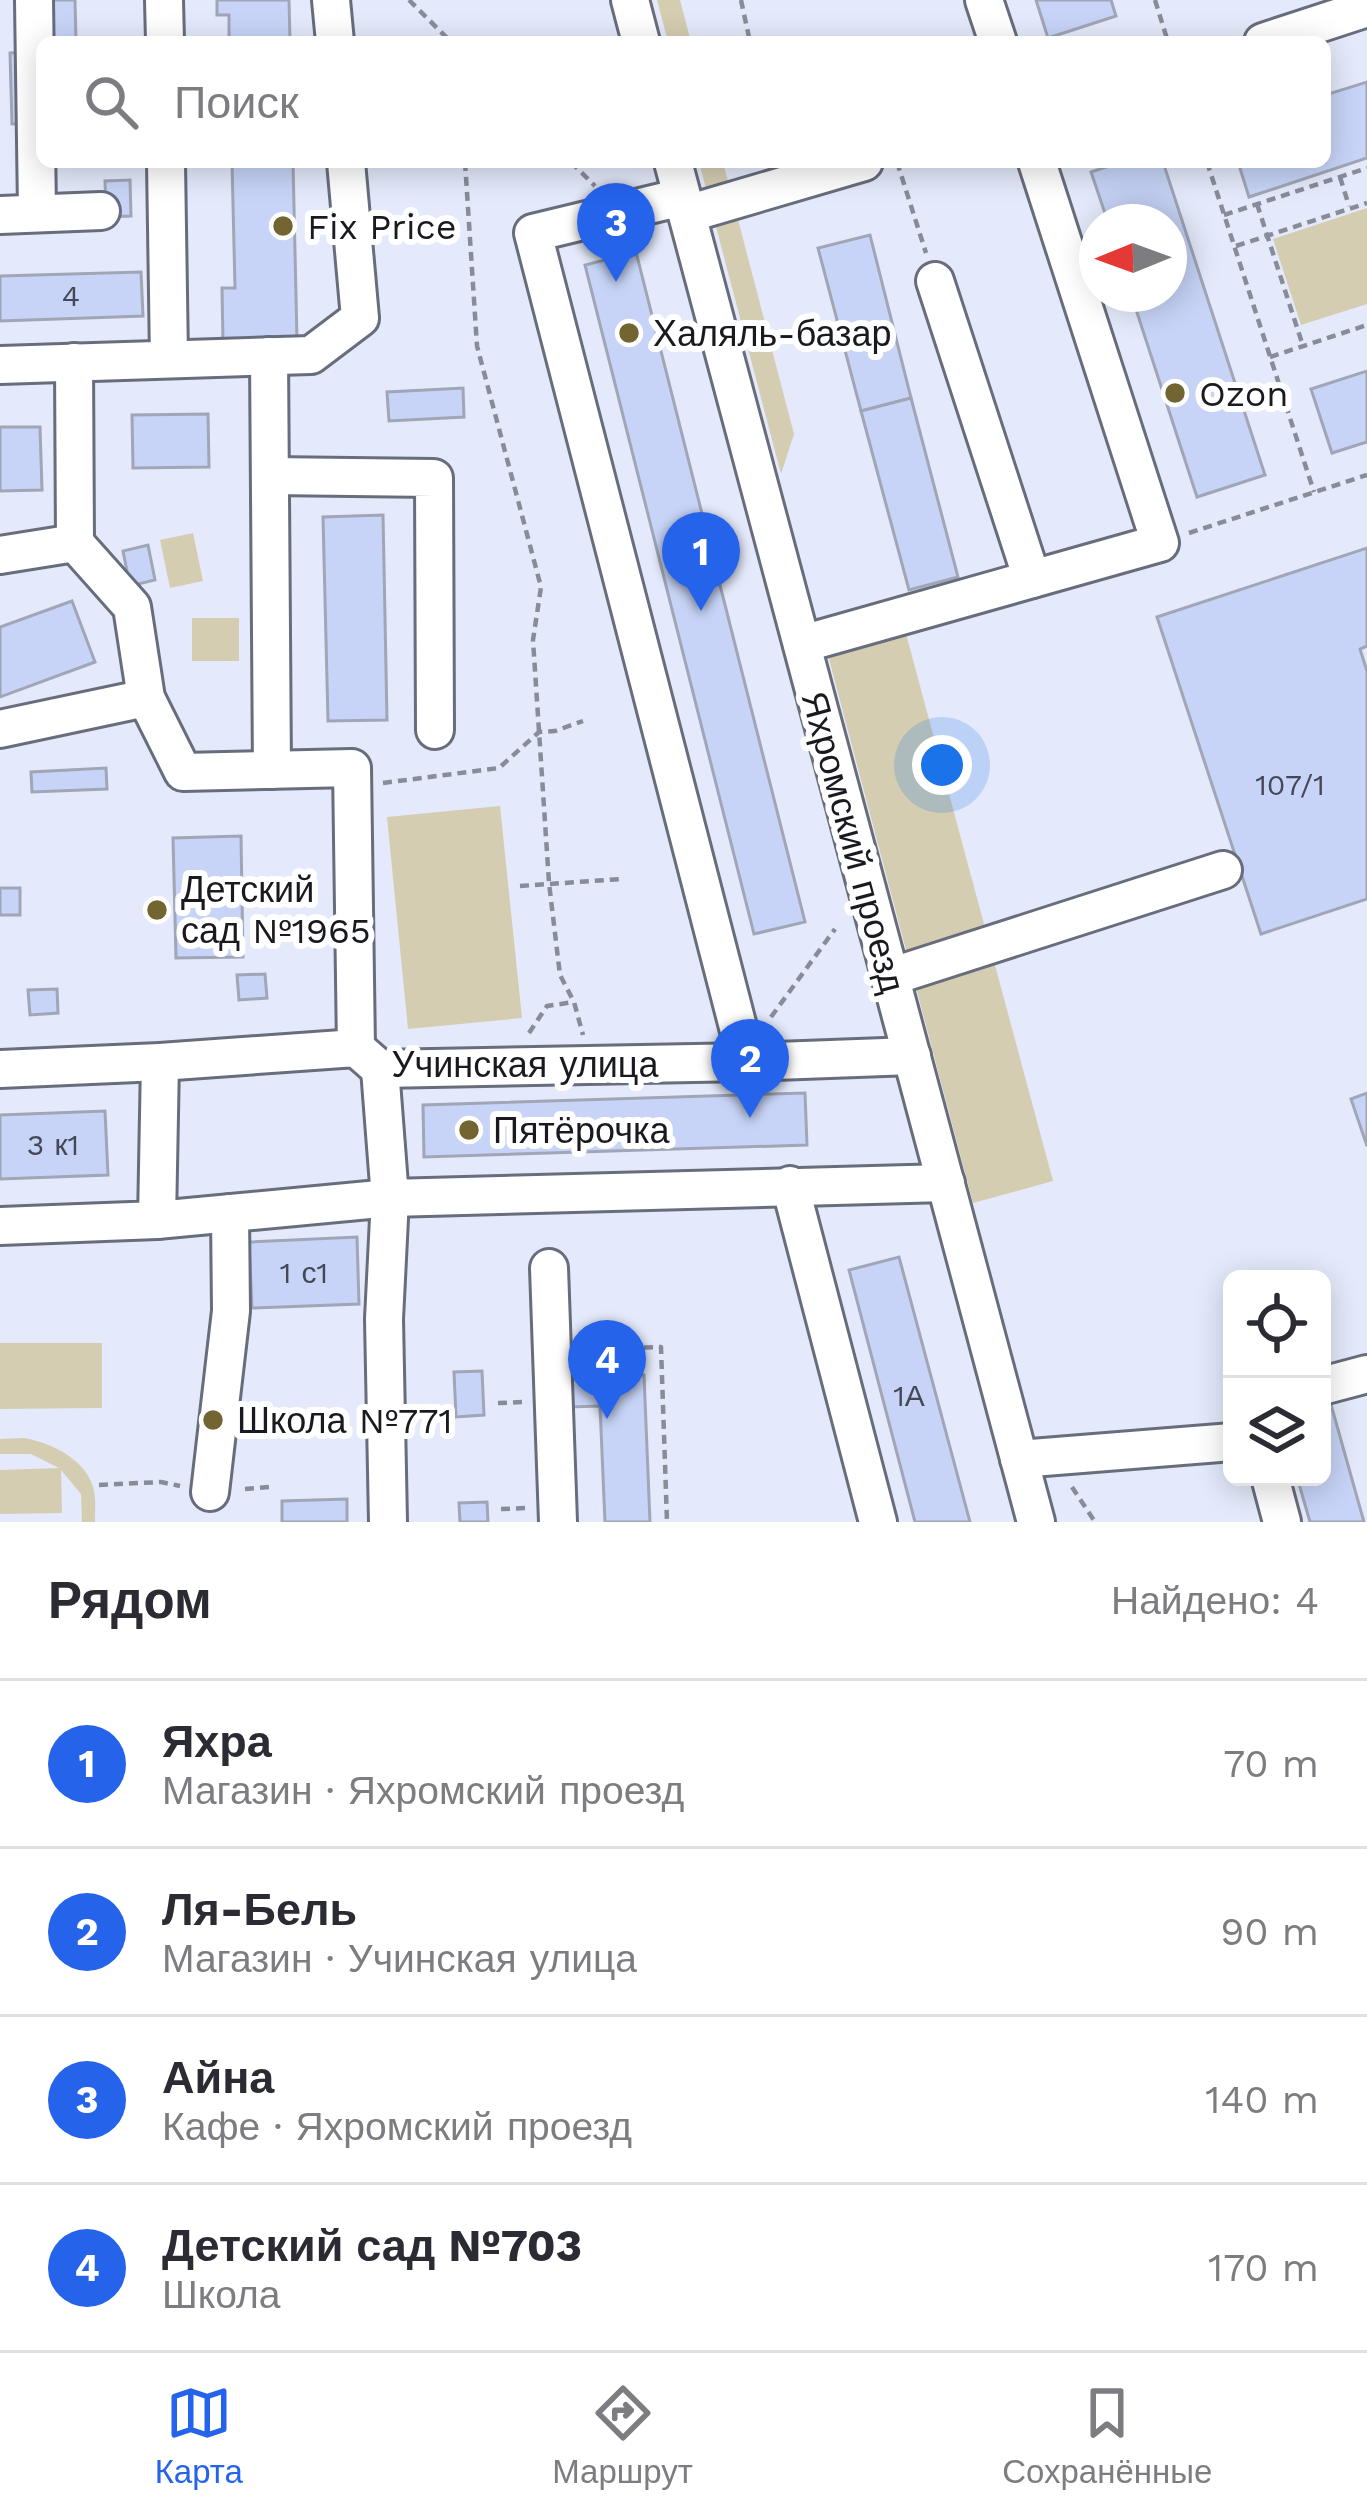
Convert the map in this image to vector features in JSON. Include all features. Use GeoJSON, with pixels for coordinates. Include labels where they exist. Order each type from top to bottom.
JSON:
{"type":"FeatureCollection","features":[{"type":"Feature","properties":{"kind":"street"},"geometry":{"type":"LineString","coordinates":[[164,0],[165,36]]}},
{"type":"Feature","properties":{"kind":"street"},"geometry":{"type":"LineString","coordinates":[[332,0],[335,36]]}},
{"type":"Feature","properties":{"kind":"street"},"geometry":{"type":"LineString","coordinates":[[630,0],[639,36]]}},
{"type":"Feature","properties":{"kind":"street"},"geometry":{"type":"LineString","coordinates":[[984,0],[996,36]]}},
{"type":"Feature","properties":{"kind":"street"},"geometry":{"type":"LineString","coordinates":[[1281,36],[1367,8]]}},
{"type":"Feature","properties":{"kind":"street"},"geometry":{"type":"LineString","coordinates":[[23,16],[38,211]]}},
{"type":"Feature","properties":{"kind":"street"},"geometry":{"type":"LineString","coordinates":[[166,168],[169,358]]}},
{"type":"Feature","properties":{"kind":"street"},"geometry":{"type":"LineString","coordinates":[[0,364],[311,355],[360,318],[347,168]]}},
{"type":"Feature","properties":{"kind":"street"},"geometry":{"type":"LineString","coordinates":[[746,1058],[533,233],[681,191],[826,168]]}},
{"type":"Feature","properties":{"kind":"street"},"geometry":{"type":"LineString","coordinates":[[802,644],[1160,543],[1039,168]]}},
{"type":"Feature","properties":{"kind":"street","name":"Яхромский проезд"},"geometry":{"type":"LineString","coordinates":[[681,191],[1036,1522]]}},
{"type":"Feature","properties":{"kind":"street"},"geometry":{"type":"LineString","coordinates":[[0,214],[101,211]]}},
{"type":"Feature","properties":{"kind":"street"},"geometry":{"type":"LineString","coordinates":[[935,281],[1032,579]]}},
{"type":"Feature","properties":{"kind":"street"},"geometry":{"type":"LineString","coordinates":[[269,356],[272,770]]}},
{"type":"Feature","properties":{"kind":"street"},"geometry":{"type":"LineString","coordinates":[[74,362],[74,543],[132,608],[146,698],[183,772],[352,768],[368,1059],[390,1198],[384,1318],[388,1522]]}},
{"type":"Feature","properties":{"kind":"street"},"geometry":{"type":"LineString","coordinates":[[270,476],[434,478],[435,730]]}},
{"type":"Feature","properties":{"kind":"street"},"geometry":{"type":"LineString","coordinates":[[0,555],[74,543]]}},
{"type":"Feature","properties":{"kind":"street"},"geometry":{"type":"LineString","coordinates":[[0,729],[146,698]]}},
{"type":"Feature","properties":{"kind":"street"},"geometry":{"type":"LineString","coordinates":[[890,977],[1223,870]]}},
{"type":"Feature","properties":{"kind":"street","name":"Учинская улица"},"geometry":{"type":"LineString","coordinates":[[0,1069],[368,1059],[609,1065],[912,1055]]}},
{"type":"Feature","properties":{"kind":"street"},"geometry":{"type":"LineString","coordinates":[[157,1220],[160,1062]]}},
{"type":"Feature","properties":{"kind":"street"},"geometry":{"type":"LineString","coordinates":[[0,1226],[157,1220],[390,1198],[946,1183]]}},
{"type":"Feature","properties":{"kind":"street"},"geometry":{"type":"LineString","coordinates":[[790,1186],[878,1522]]}},
{"type":"Feature","properties":{"kind":"street"},"geometry":{"type":"LineString","coordinates":[[209,1492],[231,1311],[230,1213]]}},
{"type":"Feature","properties":{"kind":"street"},"geometry":{"type":"LineString","coordinates":[[549,1268],[558,1522]]}},
{"type":"Feature","properties":{"kind":"street"},"geometry":{"type":"LineString","coordinates":[[1331,1384],[1367,1374]]}},
{"type":"Feature","properties":{"kind":"street"},"geometry":{"type":"LineString","coordinates":[[1019,1460],[1223,1443]]}},
{"type":"Feature","properties":{"kind":"street"},"geometry":{"type":"LineString","coordinates":[[1272,1486],[1282,1522]]}},
{"type":"Feature","properties":{"kind":"path"},"geometry":{"type":"LineString","coordinates":[[409,0],[445,36]]}},
{"type":"Feature","properties":{"kind":"path"},"geometry":{"type":"LineString","coordinates":[[741,0],[749,36]]}},
{"type":"Feature","properties":{"kind":"path"},"geometry":{"type":"LineString","coordinates":[[1155,0],[1166,36]]}},
{"type":"Feature","properties":{"kind":"path"},"geometry":{"type":"LineString","coordinates":[[465,168],[477,346],[542,587],[533,640],[560,975],[583,1034],[609,1065]]}},
{"type":"Feature","properties":{"kind":"path"},"geometry":{"type":"LineString","coordinates":[[899,168],[935,281]]}},
{"type":"Feature","properties":{"kind":"path"},"geometry":{"type":"LineString","coordinates":[[1209,168],[1314,493]]}},
{"type":"Feature","properties":{"kind":"path"},"geometry":{"type":"LineString","coordinates":[[1224,215],[1367,168]]}},
{"type":"Feature","properties":{"kind":"path"},"geometry":{"type":"LineString","coordinates":[[1340,177],[1350,209]]}},
{"type":"Feature","properties":{"kind":"path"},"geometry":{"type":"LineString","coordinates":[[1235,247],[1367,203]]}},
{"type":"Feature","properties":{"kind":"path"},"geometry":{"type":"LineString","coordinates":[[1257,204],[1303,346]]}},
{"type":"Feature","properties":{"kind":"path"},"geometry":{"type":"LineString","coordinates":[[1270,357],[1367,325]]}},
{"type":"Feature","properties":{"kind":"path"},"geometry":{"type":"LineString","coordinates":[[1160,543],[1367,475]]}},
{"type":"Feature","properties":{"kind":"path"},"geometry":{"type":"LineString","coordinates":[[352,787],[499,768],[539,732],[583,721]]}},
{"type":"Feature","properties":{"kind":"path"},"geometry":{"type":"LineString","coordinates":[[520,886],[621,879]]}},
{"type":"Feature","properties":{"kind":"path"},"geometry":{"type":"LineString","coordinates":[[746,1058],[835,929]]}},
{"type":"Feature","properties":{"kind":"path"},"geometry":{"type":"LineString","coordinates":[[551,1350],[661,1347],[667,1522]]}},
{"type":"Feature","properties":{"kind":"shaded area"},"geometry":{"type":"Polygon","coordinates":[[[657,0],[680,0],[689,36],[666,36],[657,0]]]}},
{"type":"Feature","properties":{"kind":"shaded area"},"geometry":{"type":"Polygon","coordinates":[[[701,168],[725,168],[794,434],[781,474],[701,168]]]}},
{"type":"Feature","properties":{"kind":"shaded area"},"geometry":{"type":"Polygon","coordinates":[[[1367,208],[1367,304],[1301,325],[1273,239],[1367,208]]]}},
{"type":"Feature","properties":{"kind":"shaded area"},"geometry":{"type":"Polygon","coordinates":[[[193,533],[203,581],[170,588],[160,540],[193,533]]]}},
{"type":"Feature","properties":{"kind":"shaded area"},"geometry":{"type":"Polygon","coordinates":[[[898,604],[1053,1181],[973,1203],[820,625],[898,604]]]}},
{"type":"Feature","properties":{"kind":"shaded area"},"geometry":{"type":"Polygon","coordinates":[[[192,618],[239,618],[239,661],[192,661],[192,618]]]}},
{"type":"Feature","properties":{"kind":"shaded area"},"geometry":{"type":"Polygon","coordinates":[[[500,806],[522,1018],[408,1029],[387,817],[500,806]]]}},
{"type":"Feature","properties":{"kind":"shaded area"},"geometry":{"type":"Polygon","coordinates":[[[0,1343],[102,1343],[102,1408],[0,1409],[0,1343]]]}},
{"type":"Feature","properties":{"kind":"shaded area"},"geometry":{"type":"Polygon","coordinates":[[[24,1438],[57,1449],[84,1470],[94,1491],[95,1522],[82,1522],[81,1494],[61,1470],[62,1513],[0,1514],[0,1470],[59,1468],[31,1454],[0,1454],[0,1439],[24,1438]]]}},
{"type":"Feature","properties":{"kind":"building"},"geometry":{"type":"Polygon","coordinates":[[[50,0],[75,0],[76,36],[51,36],[50,0]]]}},
{"type":"Feature","properties":{"kind":"building"},"geometry":{"type":"Polygon","coordinates":[[[217,0],[289,0],[290,36],[229,36],[229,15],[217,15],[217,0]]]}},
{"type":"Feature","properties":{"kind":"building"},"geometry":{"type":"Polygon","coordinates":[[[1036,0],[1111,0],[1116,16],[1047,36],[1036,0]]]}},
{"type":"Feature","properties":{"kind":"building"},"geometry":{"type":"Polygon","coordinates":[[[30,52],[33,123],[12,124],[10,53],[30,52]]]}},
{"type":"Feature","properties":{"kind":"building"},"geometry":{"type":"Polygon","coordinates":[[[1367,82],[1367,158],[1249,197],[1240,168],[1331,168],[1331,93],[1367,82]]]}},
{"type":"Feature","properties":{"kind":"building"},"geometry":{"type":"Polygon","coordinates":[[[232,168],[293,168],[297,341],[223,343],[222,288],[235,288],[232,168]]]}},
{"type":"Feature","properties":{"kind":"building"},"geometry":{"type":"Polygon","coordinates":[[[1165,168],[1177,204],[1102,204],[1091,172],[1165,168]]]}},
{"type":"Feature","properties":{"kind":"building"},"geometry":{"type":"Polygon","coordinates":[[[130,180],[131,216],[106,217],[105,181],[130,180]]]}},
{"type":"Feature","properties":{"kind":"building"},"geometry":{"type":"Polygon","coordinates":[[[870,235],[911,398],[861,411],[818,248],[870,235]]]}},
{"type":"Feature","properties":{"kind":"building"},"geometry":{"type":"Polygon","coordinates":[[[1187,236],[1265,475],[1197,497],[1137,312],[1187,312],[1187,236]]]}},
{"type":"Feature","properties":{"kind":"building"},"geometry":{"type":"Polygon","coordinates":[[[636,252],[805,922],[754,934],[585,265],[636,252]]]}},
{"type":"Feature","properties":{"kind":"building"},"geometry":{"type":"Polygon","coordinates":[[[141,272],[143,316],[0,321],[0,276],[141,272]]]}},
{"type":"Feature","properties":{"kind":"building"},"geometry":{"type":"Polygon","coordinates":[[[1367,371],[1367,442],[1332,453],[1311,389],[1367,371]]]}},
{"type":"Feature","properties":{"kind":"building"},"geometry":{"type":"Polygon","coordinates":[[[463,388],[464,417],[389,421],[387,392],[463,388]]]}},
{"type":"Feature","properties":{"kind":"building"},"geometry":{"type":"Polygon","coordinates":[[[911,398],[958,577],[909,590],[861,411],[911,398]]]}},
{"type":"Feature","properties":{"kind":"building"},"geometry":{"type":"Polygon","coordinates":[[[208,414],[209,467],[133,468],[132,415],[208,414]]]}},
{"type":"Feature","properties":{"kind":"building"},"geometry":{"type":"Polygon","coordinates":[[[0,427],[40,427],[42,490],[0,491],[0,427]]]}},
{"type":"Feature","properties":{"kind":"building"},"geometry":{"type":"Polygon","coordinates":[[[383,515],[387,720],[328,721],[323,517],[383,515]]]}},
{"type":"Feature","properties":{"kind":"building"},"geometry":{"type":"Polygon","coordinates":[[[148,545],[155,580],[130,586],[123,551],[148,545]]]}},
{"type":"Feature","properties":{"kind":"building"},"geometry":{"type":"Polygon","coordinates":[[[1367,548],[1367,646],[1360,649],[1367,671],[1367,899],[1261,934],[1157,617],[1367,548]]]}},
{"type":"Feature","properties":{"kind":"building"},"geometry":{"type":"Polygon","coordinates":[[[72,601],[95,662],[0,697],[0,627],[72,601]]]}},
{"type":"Feature","properties":{"kind":"building"},"geometry":{"type":"Polygon","coordinates":[[[106,768],[107,789],[32,792],[31,772],[106,768]]]}},
{"type":"Feature","properties":{"kind":"building"},"geometry":{"type":"Polygon","coordinates":[[[241,836],[243,957],[176,958],[173,838],[241,836]]]}},
{"type":"Feature","properties":{"kind":"building"},"geometry":{"type":"Polygon","coordinates":[[[0,888],[20,888],[20,915],[0,915],[0,888]]]}},
{"type":"Feature","properties":{"kind":"building"},"geometry":{"type":"Polygon","coordinates":[[[265,974],[267,998],[239,1000],[237,975],[265,974]]]}},
{"type":"Feature","properties":{"kind":"building"},"geometry":{"type":"Polygon","coordinates":[[[57,989],[58,1013],[30,1015],[28,990],[57,989]]]}},
{"type":"Feature","properties":{"kind":"building"},"geometry":{"type":"Polygon","coordinates":[[[805,1093],[807,1145],[424,1157],[423,1105],[805,1093]]]}},
{"type":"Feature","properties":{"kind":"building"},"geometry":{"type":"Polygon","coordinates":[[[1367,1093],[1367,1146],[1351,1099],[1367,1093]]]}},
{"type":"Feature","properties":{"kind":"building"},"geometry":{"type":"Polygon","coordinates":[[[105,1111],[108,1175],[0,1179],[0,1115],[105,1111]]]}},
{"type":"Feature","properties":{"kind":"building"},"geometry":{"type":"Polygon","coordinates":[[[357,1237],[359,1304],[252,1308],[249,1242],[357,1237]]]}},
{"type":"Feature","properties":{"kind":"building"},"geometry":{"type":"Polygon","coordinates":[[[899,1257],[970,1522],[915,1522],[849,1270],[899,1257]]]}},
{"type":"Feature","properties":{"kind":"building"},"geometry":{"type":"Polygon","coordinates":[[[482,1371],[484,1415],[456,1417],[454,1372],[482,1371]]]}},
{"type":"Feature","properties":{"kind":"building"},"geometry":{"type":"Polygon","coordinates":[[[644,1375],[650,1522],[605,1522],[600,1406],[570,1407],[569,1378],[644,1375]]]}},
{"type":"Feature","properties":{"kind":"building"},"geometry":{"type":"Polygon","coordinates":[[[1331,1405],[1364,1522],[1310,1522],[1300,1486],[1331,1486],[1331,1405]]]}},
{"type":"Feature","properties":{"kind":"building"},"geometry":{"type":"Polygon","coordinates":[[[347,1499],[347,1522],[282,1522],[282,1501],[347,1499]]]}},
{"type":"Feature","properties":{"kind":"building"},"geometry":{"type":"Polygon","coordinates":[[[487,1502],[488,1522],[460,1522],[459,1503],[487,1502]]]}},
{"type":"Feature","properties":{"kind":"place","name":"Fix Price"},"geometry":{"type":"Point","coordinates":[283,226]}},
{"type":"Feature","properties":{"kind":"place","name":"Айна"},"geometry":{"type":"Point","coordinates":[616,282]}},
{"type":"Feature","properties":{"kind":"place","name":"Халяль-базар"},"geometry":{"type":"Point","coordinates":[629,333]}},
{"type":"Feature","properties":{"kind":"place","name":"Ozon"},"geometry":{"type":"Point","coordinates":[1175,393]}},
{"type":"Feature","properties":{"kind":"place","name":"Яхра"},"geometry":{"type":"Point","coordinates":[701,611]}},
{"type":"Feature","properties":{"kind":"place","name":"Детский сад №1965"},"geometry":{"type":"Point","coordinates":[157,910]}},
{"type":"Feature","properties":{"kind":"place","name":"Ля-Бель"},"geometry":{"type":"Point","coordinates":[750,1118]}},
{"type":"Feature","properties":{"kind":"place","name":"Пятёрочка"},"geometry":{"type":"Point","coordinates":[469,1130]}},
{"type":"Feature","properties":{"kind":"place","name":"Детский сад №703"},"geometry":{"type":"Point","coordinates":[607,1419]}},
{"type":"Feature","properties":{"kind":"place","name":"Школа №771"},"geometry":{"type":"Point","coordinates":[213,1420]}}]}
